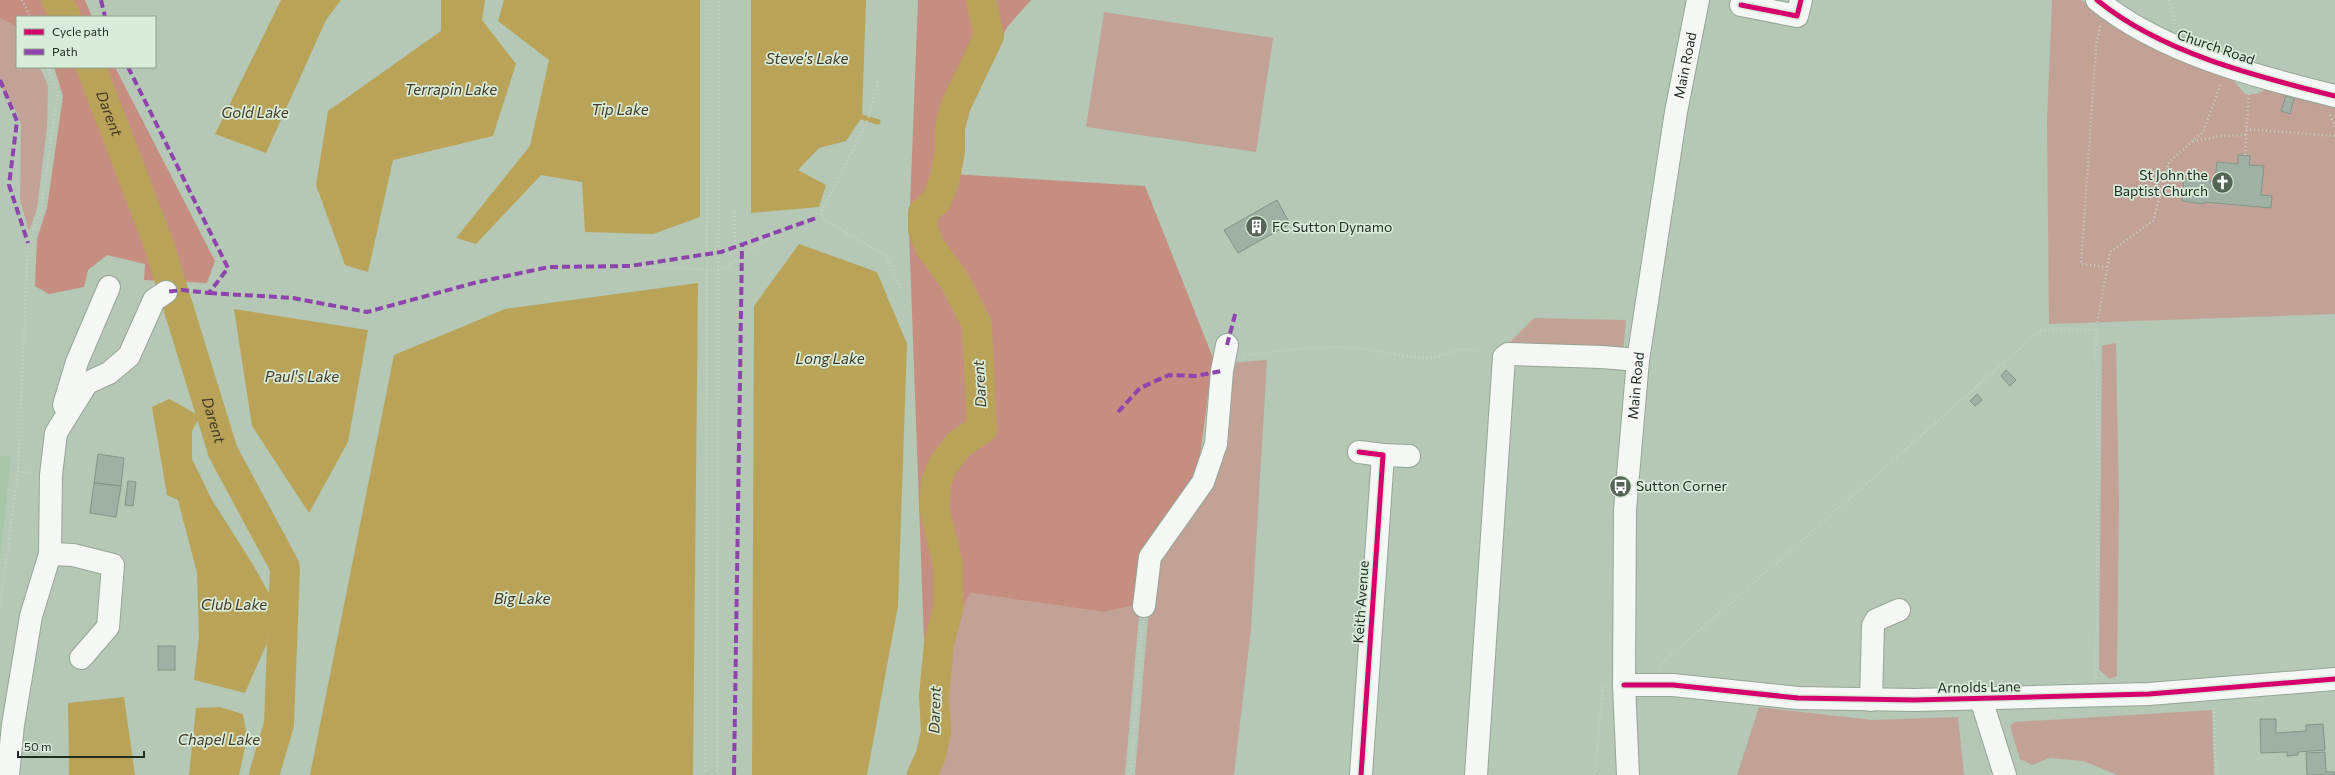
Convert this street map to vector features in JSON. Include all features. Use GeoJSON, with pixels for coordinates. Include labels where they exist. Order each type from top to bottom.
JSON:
{"type":"FeatureCollection","features":[{"type":"Feature","properties":{"kind":"street","name":"Main Road"},"geometry":{"type":"LineString","coordinates":[[1628,775],[1624,685],[1625,510],[1638,360],[1676,112],[1698,0]]}},
{"type":"Feature","properties":{"kind":"street"},"geometry":{"type":"LineString","coordinates":[[1741,5],[1797,16],[1801,0]]}},
{"type":"Feature","properties":{"kind":"street","name":"Church Road"},"geometry":{"type":"LineString","coordinates":[[2097,0],[2164,41],[2232,66],[2335,96]]}},
{"type":"Feature","properties":{"kind":"street"},"geometry":{"type":"LineString","coordinates":[[8,775],[13,725],[31,616],[50,554],[51,475],[56,433],[77,362],[109,287]]}},
{"type":"Feature","properties":{"kind":"street"},"geometry":{"type":"LineString","coordinates":[[56,433],[87,383],[109,373],[129,356],[154,300],[166,292]]}},
{"type":"Feature","properties":{"kind":"street"},"geometry":{"type":"LineString","coordinates":[[1144,606],[1150,557],[1203,482],[1216,444],[1222,371],[1226,351]]}},
{"type":"Feature","properties":{"kind":"street"},"geometry":{"type":"LineString","coordinates":[[1476,775],[1504,357],[1508,354],[1602,357],[1638,360]]}},
{"type":"Feature","properties":{"kind":"street"},"geometry":{"type":"LineString","coordinates":[[1359,452],[1409,456]]}},
{"type":"Feature","properties":{"kind":"street","name":"Keith Avenue"},"geometry":{"type":"LineString","coordinates":[[1361,775],[1383,455]]}},
{"type":"Feature","properties":{"kind":"street"},"geometry":{"type":"LineString","coordinates":[[50,554],[73,555],[113,565],[108,627],[81,658]]}},
{"type":"Feature","properties":{"kind":"street"},"geometry":{"type":"LineString","coordinates":[[1871,700],[1873,626],[1876,620],[1899,610]]}},
{"type":"Feature","properties":{"kind":"street","name":"Arnolds Lane"},"geometry":{"type":"LineString","coordinates":[[1624,685],[1672,685],[1798,698],[1871,700],[1981,699],[2149,694],[2335,679]]}},
{"type":"Feature","properties":{"kind":"street"},"geometry":{"type":"LineString","coordinates":[[1981,699],[2005,775]]}},
{"type":"Feature","properties":{"kind":"path"},"geometry":{"type":"LineString","coordinates":[[22,0],[30,16]]}},
{"type":"Feature","properties":{"kind":"path"},"geometry":{"type":"LineString","coordinates":[[705,775],[708,0]]}},
{"type":"Feature","properties":{"kind":"path"},"geometry":{"type":"LineString","coordinates":[[717,775],[719,0]]}},
{"type":"Feature","properties":{"kind":"path"},"geometry":{"type":"LineString","coordinates":[[2096,47],[2081,264],[2107,267]]}},
{"type":"Feature","properties":{"kind":"path"},"geometry":{"type":"LineString","coordinates":[[2095,696],[2098,467],[2096,330],[2110,252],[2153,221],[2169,162],[2203,132],[2220,84],[2229,74],[2232,66]]}},
{"type":"Feature","properties":{"kind":"path"},"geometry":{"type":"LineString","coordinates":[[0,608],[18,471],[28,243],[41,210],[58,93],[48,68]]}},
{"type":"Feature","properties":{"kind":"path"},"geometry":{"type":"LineString","coordinates":[[878,82],[870,116],[819,217],[885,255],[901,288]]}},
{"type":"Feature","properties":{"kind":"path"},"geometry":{"type":"LineString","coordinates":[[2245,155],[2249,94]]}},
{"type":"Feature","properties":{"kind":"path"},"geometry":{"type":"LineString","coordinates":[[2246,129],[2335,136]]}},
{"type":"Feature","properties":{"kind":"path"},"geometry":{"type":"LineString","coordinates":[[2193,141],[2221,136],[2246,135]]}},
{"type":"Feature","properties":{"kind":"path"},"geometry":{"type":"LineString","coordinates":[[734,212],[735,247]]}},
{"type":"Feature","properties":{"kind":"path"},"geometry":{"type":"LineString","coordinates":[[630,266],[718,270],[776,234]]}},
{"type":"Feature","properties":{"kind":"path"},"geometry":{"type":"LineString","coordinates":[[1654,669],[2041,330],[2096,330]]}},
{"type":"Feature","properties":{"kind":"path"},"geometry":{"type":"LineString","coordinates":[[1226,351],[1311,348],[1365,349],[1394,352],[1409,357],[1431,358],[1446,356],[1456,350],[1508,354]]}},
{"type":"Feature","properties":{"kind":"path"},"geometry":{"type":"LineString","coordinates":[[1131,775],[1144,606]]}},
{"type":"Feature","properties":{"kind":"path"},"geometry":{"type":"LineString","coordinates":[[2213,688],[2216,775]]}},
{"type":"Feature","properties":{"kind":"shaded area"},"geometry":{"type":"Polygon","coordinates":[[[0,0],[85,0],[92,16],[16,16],[16,26],[0,18],[0,0]]]}},
{"type":"Feature","properties":{"kind":"shaded area"},"geometry":{"type":"Polygon","coordinates":[[[918,0],[1031,0],[1008,26],[960,113],[952,174],[1145,186],[1213,358],[1197,478],[1140,604],[1104,612],[971,593],[925,668],[909,231],[918,0]]]}},
{"type":"Feature","properties":{"kind":"shaded area"},"geometry":{"type":"Polygon","coordinates":[[[2052,0],[2081,0],[2103,16],[2226,71],[2245,94],[2257,94],[2274,85],[2335,102],[2335,314],[2049,324],[2047,121],[2052,0]],[[2239,155],[2238,164],[2217,162],[2215,181],[2184,179],[2182,200],[2204,204],[2204,202],[2271,208],[2272,196],[2261,195],[2264,166],[2249,165],[2250,156],[2239,155]]]}},
{"type":"Feature","properties":{"kind":"shaded area"},"geometry":{"type":"Polygon","coordinates":[[[1104,12],[1273,38],[1256,152],[1086,127],[1104,12]]]}},
{"type":"Feature","properties":{"kind":"shaded area"},"geometry":{"type":"Polygon","coordinates":[[[0,18],[16,26],[16,68],[40,68],[48,86],[47,127],[37,209],[29,231],[20,200],[21,125],[17,113],[0,86],[0,18]]]}},
{"type":"Feature","properties":{"kind":"shaded area"},"geometry":{"type":"Polygon","coordinates":[[[54,68],[116,68],[215,261],[207,283],[144,280],[145,264],[107,255],[88,270],[84,287],[49,294],[35,286],[37,239],[47,208],[63,96],[54,68]]]}},
{"type":"Feature","properties":{"kind":"shaded area"},"geometry":{"type":"Polygon","coordinates":[[[1534,318],[1626,320],[1623,352],[1502,350],[1534,318]]]}},
{"type":"Feature","properties":{"kind":"shaded area"},"geometry":{"type":"Polygon","coordinates":[[[2116,343],[2119,503],[2117,676],[2109,679],[2099,669],[2102,346],[2116,343]]]}},
{"type":"Feature","properties":{"kind":"shaded area"},"geometry":{"type":"Polygon","coordinates":[[[1267,360],[1251,629],[1234,775],[1135,775],[1149,606],[1159,559],[1206,492],[1229,363],[1267,360]]]}},
{"type":"Feature","properties":{"kind":"shaded area"},"geometry":{"type":"Polygon","coordinates":[[[0,456],[11,456],[0,561],[0,456]]]}},
{"type":"Feature","properties":{"kind":"shaded area"},"geometry":{"type":"Polygon","coordinates":[[[971,593],[1104,612],[1140,604],[1125,775],[926,775],[940,736],[946,634],[971,593]]]}},
{"type":"Feature","properties":{"kind":"shaded area"},"geometry":{"type":"Polygon","coordinates":[[[1759,707],[1872,720],[1958,717],[1964,775],[1737,775],[1759,707]]]}},
{"type":"Feature","properties":{"kind":"shaded area"},"geometry":{"type":"Polygon","coordinates":[[[2212,710],[2214,775],[2118,775],[2083,761],[2050,758],[2032,765],[2020,759],[2010,726],[2015,722],[2212,710]]]}},
{"type":"Feature","properties":{"kind":"water","name":"Gold Lake"},"geometry":{"type":"Polygon","coordinates":[[[281,0],[341,0],[326,20],[266,153],[215,134],[281,0]]]}},
{"type":"Feature","properties":{"kind":"water","name":"Terrapin Lake"},"geometry":{"type":"Polygon","coordinates":[[[441,0],[485,0],[482,20],[516,64],[493,136],[393,160],[368,272],[345,265],[316,185],[328,111],[441,31],[441,0]]]}},
{"type":"Feature","properties":{"kind":"water","name":"Tip Lake"},"geometry":{"type":"Polygon","coordinates":[[[504,0],[700,0],[700,217],[653,234],[585,232],[582,182],[541,175],[476,244],[456,238],[530,146],[549,60],[498,21],[504,0]]]}},
{"type":"Feature","properties":{"kind":"water","name":"Steve's Lake"},"geometry":{"type":"Polygon","coordinates":[[[751,0],[866,0],[862,117],[846,141],[819,148],[798,170],[826,185],[819,207],[751,213],[751,0]]]}},
{"type":"Feature","properties":{"kind":"water","name":"Long Lake"},"geometry":{"type":"Polygon","coordinates":[[[799,244],[877,272],[907,344],[898,606],[867,775],[752,775],[754,306],[799,244]]]}},
{"type":"Feature","properties":{"kind":"water","name":"Big Lake"},"geometry":{"type":"Polygon","coordinates":[[[698,283],[693,775],[310,775],[394,355],[505,309],[698,283]]]}},
{"type":"Feature","properties":{"kind":"water","name":"Paul's Lake"},"geometry":{"type":"Polygon","coordinates":[[[234,309],[368,330],[348,442],[309,513],[252,426],[234,309]]]}},
{"type":"Feature","properties":{"kind":"water","name":"Club Lake"},"geometry":{"type":"Polygon","coordinates":[[[169,399],[200,416],[192,431],[192,459],[212,500],[252,563],[271,597],[267,643],[245,693],[194,680],[199,636],[197,573],[178,500],[167,495],[152,407],[169,399]]]}},
{"type":"Feature","properties":{"kind":"water"},"geometry":{"type":"Polygon","coordinates":[[[124,697],[135,775],[69,775],[68,703],[124,697]]]}},
{"type":"Feature","properties":{"kind":"water","name":"Chapel Lake"},"geometry":{"type":"Polygon","coordinates":[[[220,707],[243,714],[247,738],[239,775],[189,775],[196,708],[220,707]]]}},
{"type":"Feature","properties":{"kind":"building"},"geometry":{"type":"Polygon","coordinates":[[[2286,96],[2294,98],[2290,114],[2281,111],[2286,96]]]}},
{"type":"Feature","properties":{"kind":"building","name":"St John the Baptist Church"},"geometry":{"type":"Polygon","coordinates":[[[2238,155],[2250,156],[2249,165],[2264,166],[2261,195],[2272,196],[2271,208],[2204,202],[2204,204],[2182,201],[2184,179],[2215,181],[2217,162],[2238,164],[2238,155]]]}},
{"type":"Feature","properties":{"kind":"building","name":"FC Sutton Dynamo"},"geometry":{"type":"Polygon","coordinates":[[[1277,200],[1290,224],[1238,253],[1224,230],[1277,200]]]}},
{"type":"Feature","properties":{"kind":"building"},"geometry":{"type":"Polygon","coordinates":[[[2006,370],[2016,380],[2010,386],[2001,376],[2006,370]]]}},
{"type":"Feature","properties":{"kind":"building"},"geometry":{"type":"Polygon","coordinates":[[[1977,394],[1982,400],[1975,406],[1970,401],[1977,394]]]}},
{"type":"Feature","properties":{"kind":"building"},"geometry":{"type":"Polygon","coordinates":[[[98,454],[124,458],[121,486],[94,483],[98,454]]]}},
{"type":"Feature","properties":{"kind":"building"},"geometry":{"type":"Polygon","coordinates":[[[128,481],[136,482],[133,506],[125,505],[128,481]]]}},
{"type":"Feature","properties":{"kind":"building"},"geometry":{"type":"Polygon","coordinates":[[[94,483],[121,486],[116,517],[90,513],[94,483]]]}},
{"type":"Feature","properties":{"kind":"building"},"geometry":{"type":"Polygon","coordinates":[[[158,646],[175,646],[175,670],[158,670],[158,646]]]}},
{"type":"Feature","properties":{"kind":"building"},"geometry":{"type":"Polygon","coordinates":[[[2260,719],[2276,719],[2276,733],[2306,731],[2306,725],[2323,724],[2325,750],[2298,752],[2298,755],[2287,756],[2287,752],[2261,753],[2260,719]]]}},
{"type":"Feature","properties":{"kind":"building"},"geometry":{"type":"Polygon","coordinates":[[[2325,752],[2326,772],[2335,772],[2335,775],[2307,775],[2306,753],[2325,752]]]}},
{"type":"Feature","properties":{"kind":"waterway","name":"Darent"},"geometry":{"type":"LineString","coordinates":[[56,0],[65,16]]}},
{"type":"Feature","properties":{"kind":"waterway","name":"Darent"},"geometry":{"type":"LineString","coordinates":[[922,775],[931,755],[936,732],[934,696],[939,644],[948,609],[948,565],[934,507],[936,483],[943,465],[960,443],[982,429],[977,325],[953,278],[930,247],[923,230],[923,213],[937,200],[945,178],[950,151],[950,127],[956,105],[989,36],[981,0]]}},
{"type":"Feature","properties":{"kind":"waterway","name":"Darent"},"geometry":{"type":"LineString","coordinates":[[91,68],[159,245],[223,452],[285,567],[279,724],[264,775]]}},
{"type":"Feature","properties":{"kind":"waterway"},"geometry":{"type":"LineString","coordinates":[[862,117],[878,122]]}},
{"type":"Feature","properties":{"kind":"marked path"},"geometry":{"type":"LineString","coordinates":[[101,0],[105,16]]}},
{"type":"Feature","properties":{"kind":"marked path"},"geometry":{"type":"LineString","coordinates":[[128,68],[228,268],[209,293],[182,290],[166,292]]}},
{"type":"Feature","properties":{"kind":"marked path"},"geometry":{"type":"LineString","coordinates":[[0,80],[17,121],[9,185],[28,243]]}},
{"type":"Feature","properties":{"kind":"marked path"},"geometry":{"type":"LineString","coordinates":[[209,293],[293,298],[367,312],[474,283],[549,267],[630,266],[721,252],[819,217]]}},
{"type":"Feature","properties":{"kind":"marked path"},"geometry":{"type":"LineString","coordinates":[[734,775],[742,245]]}},
{"type":"Feature","properties":{"kind":"marked path"},"geometry":{"type":"LineString","coordinates":[[1227,345],[1236,311]]}},
{"type":"Feature","properties":{"kind":"marked path"},"geometry":{"type":"LineString","coordinates":[[1118,412],[1140,388],[1169,375],[1195,376],[1222,371]]}},
{"type":"Feature","properties":{"kind":"cycle path"},"geometry":{"type":"LineString","coordinates":[[1741,5],[1797,16],[1801,0]]}},
{"type":"Feature","properties":{"kind":"cycle path"},"geometry":{"type":"LineString","coordinates":[[2097,0],[2123,19],[2150,35],[2180,48],[2242,71],[2335,96]]}},
{"type":"Feature","properties":{"kind":"cycle path"},"geometry":{"type":"LineString","coordinates":[[1359,452],[1383,455],[1361,775]]}},
{"type":"Feature","properties":{"kind":"cycle path"},"geometry":{"type":"LineString","coordinates":[[1624,685],[1673,685],[1798,698],[1914,700],[2149,694],[2335,679]]}},
{"type":"Feature","properties":{"kind":"place","name":"St John the Baptist Church"},"geometry":{"type":"Point","coordinates":[2223,183]}},
{"type":"Feature","properties":{"kind":"place","name":"FC Sutton Dynamo"},"geometry":{"type":"Point","coordinates":[1257,227]}},
{"type":"Feature","properties":{"kind":"place","name":"Sutton Corner"},"geometry":{"type":"Point","coordinates":[1621,486]}}]}
